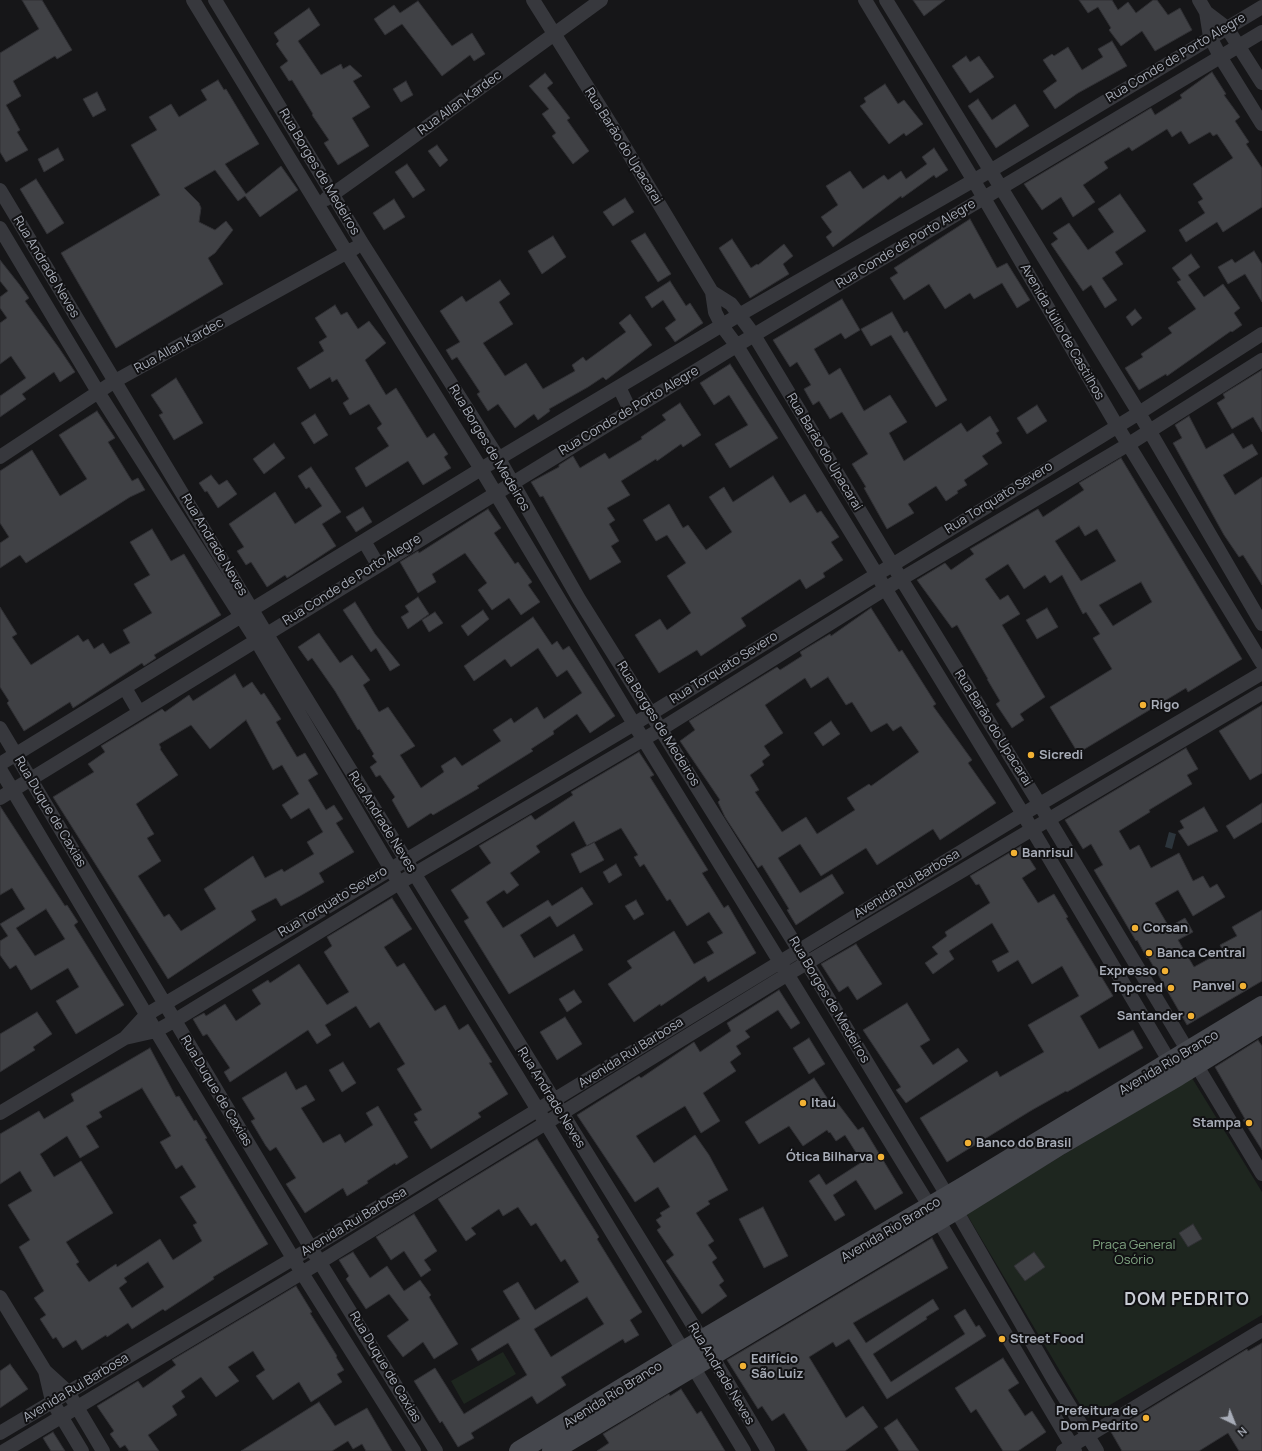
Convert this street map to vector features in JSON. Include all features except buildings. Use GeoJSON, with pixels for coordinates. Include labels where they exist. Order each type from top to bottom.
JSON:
{"type":"FeatureCollection","features":[{"type":"Feature","properties":{"kind":"street","name":"Rua Borges de Medeiros"},"geometry":{"type":"LineString","coordinates":[[194,0],[347,253],[481,469],[494,493],[643,739],[934,1213],[1037,1385],[1070,1449]]}},
{"type":"Feature","properties":{"kind":"street","name":"Rua Barão do Upacarai"},"geometry":{"type":"LineString","coordinates":[[533,0],[554,36],[617,134],[712,292],[715,312],[722,326],[737,346],[885,590],[1024,814],[1174,1069]]}},
{"type":"Feature","properties":{"kind":"street","name":"Rua Allan Kardec"},"geometry":{"type":"LineString","coordinates":[[318,204],[554,36],[601,0]]}},
{"type":"Feature","properties":{"kind":"street","name":"Avenida Júlio de Castilhos"},"geometry":{"type":"LineString","coordinates":[[865,0],[974,181],[1117,426],[1262,663]]}},
{"type":"Feature","properties":{"kind":"street","name":"Avenida Júlio de Castilhos"},"geometry":{"type":"LineString","coordinates":[[886,0],[1000,189],[1139,413],[1262,624]]}},
{"type":"Feature","properties":{"kind":"street","name":"Rua Borges de Medeiros"},"geometry":{"type":"LineString","coordinates":[[217,5],[362,243],[499,459],[511,483],[579,599],[807,963],[952,1203],[1052,1377],[1097,1451]]}},
{"type":"Feature","properties":{"kind":"street"},"geometry":{"type":"LineString","coordinates":[[205,19],[217,5]]}},
{"type":"Feature","properties":{"kind":"street"},"geometry":{"type":"LineString","coordinates":[[1203,6],[1227,28],[1240,46],[1262,83]]}},
{"type":"Feature","properties":{"kind":"street"},"geometry":{"type":"LineString","coordinates":[[1203,6],[1210,37],[1220,58],[1262,124]]}},
{"type":"Feature","properties":{"kind":"street","name":"Rua Conde de Porto Alegre"},"geometry":{"type":"LineString","coordinates":[[0,764],[247,614],[481,469],[722,326],[739,314],[974,181],[1210,37],[1262,7]]}},
{"type":"Feature","properties":{"kind":"street"},"geometry":{"type":"LineString","coordinates":[[884,32],[899,22]]}},
{"type":"Feature","properties":{"kind":"street","name":"Rua Conde de Porto Alegre"},"geometry":{"type":"LineString","coordinates":[[0,798],[630,410],[1262,32]]}},
{"type":"Feature","properties":{"kind":"street"},"geometry":{"type":"LineString","coordinates":[[1100,104],[1108,125]]}},
{"type":"Feature","properties":{"kind":"street","name":"Rua Andrade Neves"},"geometry":{"type":"LineString","coordinates":[[0,190],[182,492],[247,614],[261,637],[333,743],[406,859],[561,1114],[707,1348],[768,1451]]}},
{"type":"Feature","properties":{"kind":"street","name":"Rua Andrade Neves"},"geometry":{"type":"LineString","coordinates":[[0,228],[98,392],[168,501],[247,614]]}},
{"type":"Feature","properties":{"kind":"street","name":"Rua Allan Kardec"},"geometry":{"type":"LineString","coordinates":[[0,457],[115,381],[347,253],[362,243]]}},
{"type":"Feature","properties":{"kind":"street"},"geometry":{"type":"LineString","coordinates":[[855,249],[866,269]]}},
{"type":"Feature","properties":{"kind":"street","name":"Rua Barão do Upacarai"},"geometry":{"type":"LineString","coordinates":[[712,292],[731,304],[754,335],[901,579],[1040,804],[1048,820],[1262,1174]]}},
{"type":"Feature","properties":{"kind":"street","name":"Rua Torquato Severo"},"geometry":{"type":"LineString","coordinates":[[0,1114],[125,1038],[146,1015],[390,868],[634,724],[1139,413],[1262,334]]}},
{"type":"Feature","properties":{"kind":"street"},"geometry":{"type":"LineString","coordinates":[[404,346],[422,337]]}},
{"type":"Feature","properties":{"kind":"street"},"geometry":{"type":"LineString","coordinates":[[1245,345],[1259,361]]}},
{"type":"Feature","properties":{"kind":"street","name":"Rua Torquato Severo"},"geometry":{"type":"LineString","coordinates":[[125,1038],[156,1032],[398,883],[661,729],[901,579],[1128,444],[1259,361]]}},
{"type":"Feature","properties":{"kind":"street"},"geometry":{"type":"LineString","coordinates":[[619,387],[630,410]]}},
{"type":"Feature","properties":{"kind":"street"},"geometry":{"type":"LineString","coordinates":[[810,465],[826,454]]}},
{"type":"Feature","properties":{"kind":"street"},"geometry":{"type":"LineString","coordinates":[[1056,463],[1066,481]]}},
{"type":"Feature","properties":{"kind":"street"},"geometry":{"type":"LineString","coordinates":[[168,501],[182,492]]}},
{"type":"Feature","properties":{"kind":"street"},"geometry":{"type":"LineString","coordinates":[[364,541],[378,565]]}},
{"type":"Feature","properties":{"kind":"street"},"geometry":{"type":"LineString","coordinates":[[564,609],[579,599]]}},
{"type":"Feature","properties":{"kind":"street"},"geometry":{"type":"LineString","coordinates":[[786,630],[796,645]]}},
{"type":"Feature","properties":{"kind":"street","name":"Rua Andrade Neves"},"geometry":{"type":"LineString","coordinates":[[261,637],[321,750],[398,883],[538,1110],[744,1451]]}},
{"type":"Feature","properties":{"kind":"street"},"geometry":{"type":"LineString","coordinates":[[601,669],[617,659]]}},
{"type":"Feature","properties":{"kind":"street","name":"Avenida Rui Barbosa"},"geometry":{"type":"LineString","coordinates":[[0,1434],[311,1248],[1040,804],[1262,674]]}},
{"type":"Feature","properties":{"kind":"street"},"geometry":{"type":"LineString","coordinates":[[125,688],[139,712]]}},
{"type":"Feature","properties":{"kind":"street","name":"Avenida Rui Barbosa"},"geometry":{"type":"LineString","coordinates":[[5,1450],[302,1273],[788,974],[1262,693]]}},
{"type":"Feature","properties":{"kind":"street"},"geometry":{"type":"LineString","coordinates":[[959,710],[976,700]]}},
{"type":"Feature","properties":{"kind":"street","name":"Rua Duque de Caxias"},"geometry":{"type":"LineString","coordinates":[[0,728],[174,1021],[436,1451]]}},
{"type":"Feature","properties":{"kind":"street"},"geometry":{"type":"LineString","coordinates":[[1151,740],[1159,754]]}},
{"type":"Feature","properties":{"kind":"street"},"geometry":{"type":"LineString","coordinates":[[321,750],[333,743]]}},
{"type":"Feature","properties":{"kind":"street"},"geometry":{"type":"LineString","coordinates":[[989,758],[1005,748]]}},
{"type":"Feature","properties":{"kind":"street"},"geometry":{"type":"LineString","coordinates":[[567,764],[576,779]]}},
{"type":"Feature","properties":{"kind":"street","name":"Rua Duque de Caxias"},"geometry":{"type":"LineString","coordinates":[[0,769],[14,790],[156,1032],[302,1273],[414,1451]]}},
{"type":"Feature","properties":{"kind":"street"},"geometry":{"type":"LineString","coordinates":[[357,812],[371,804]]}},
{"type":"Feature","properties":{"kind":"street"},"geometry":{"type":"LineString","coordinates":[[78,900],[96,889]]}},
{"type":"Feature","properties":{"kind":"street"},"geometry":{"type":"LineString","coordinates":[[278,935],[289,950]]}},
{"type":"Feature","properties":{"kind":"street"},"geometry":{"type":"LineString","coordinates":[[468,996],[483,986]]}},
{"type":"Feature","properties":{"kind":"street","name":"Avenida Rio Branco"},"geometry":{"type":"LineString","coordinates":[[519,1451],[572,1430],[688,1359],[952,1203],[1057,1138],[1192,1058],[1262,1006]]}},
{"type":"Feature","properties":{"kind":"street"},"geometry":{"type":"LineString","coordinates":[[824,1032],[842,1021]]}},
{"type":"Feature","properties":{"kind":"street","name":"Avenida Rio Branco"},"geometry":{"type":"LineString","coordinates":[[1192,1058],[1262,1024]]}},
{"type":"Feature","properties":{"kind":"street"},"geometry":{"type":"LineString","coordinates":[[672,1028],[680,1041]]}},
{"type":"Feature","properties":{"kind":"street"},"geometry":{"type":"LineString","coordinates":[[224,1144],[242,1133]]}},
{"type":"Feature","properties":{"kind":"street"},"geometry":{"type":"LineString","coordinates":[[896,1151],[915,1141]]}},
{"type":"Feature","properties":{"kind":"street"},"geometry":{"type":"LineString","coordinates":[[426,1178],[434,1192]]}},
{"type":"Feature","properties":{"kind":"street"},"geometry":{"type":"LineString","coordinates":[[0,1297],[45,1371],[68,1392],[103,1451]]}},
{"type":"Feature","properties":{"kind":"street"},"geometry":{"type":"LineString","coordinates":[[337,1329],[355,1318]]}},
{"type":"Feature","properties":{"kind":"street"},"geometry":{"type":"LineString","coordinates":[[1070,1449],[1088,1436],[1262,1330]]}},
{"type":"Feature","properties":{"kind":"street"},"geometry":{"type":"LineString","coordinates":[[128,1357],[136,1371]]}},
{"type":"Feature","properties":{"kind":"street"},"geometry":{"type":"LineString","coordinates":[[45,1371],[52,1402],[82,1451]]}},
{"type":"Feature","properties":{"kind":"street"},"geometry":{"type":"LineString","coordinates":[[1037,1385],[1052,1377]]}},
{"type":"Feature","properties":{"kind":"street"},"geometry":{"type":"LineString","coordinates":[[729,1428],[746,1414]]}},
{"type":"Feature","properties":{"kind":"street"},"geometry":{"type":"LineString","coordinates":[[403,1434],[420,1425]]}},
{"type":"Feature","properties":{"kind":"street","name":"Avenida Rio Branco"},"geometry":{"type":"LineString","coordinates":[[552,1451],[572,1430]]}},
{"type":"Feature","properties":{"kind":"street"},"geometry":{"type":"LineString","coordinates":[[0,1434],[5,1450]]}},
{"type":"Feature","properties":{"kind":"green space","name":"Praça General Osório"},"geometry":{"type":"Polygon","coordinates":[[[1192,1078],[1262,1192],[1262,1315],[1088,1418],[966,1213],[1192,1078]]]}},
{"type":"Feature","properties":{"kind":"green space"},"geometry":{"type":"Polygon","coordinates":[[[503,1352],[516,1374],[464,1404],[451,1381],[503,1352]]]}},
{"type":"Feature","properties":{"kind":"shaded area"},"geometry":{"type":"Polygon","coordinates":[[[1169,832],[1176,834],[1172,849],[1165,847],[1169,832]]]}},
{"type":"Feature","properties":{"kind":"place","name":"Rigo"},"geometry":{"type":"Point","coordinates":[1143,705]}},
{"type":"Feature","properties":{"kind":"place","name":"Sicredi"},"geometry":{"type":"Point","coordinates":[1031,755]}},
{"type":"Feature","properties":{"kind":"place","name":"Banrisul"},"geometry":{"type":"Point","coordinates":[1014,853]}},
{"type":"Feature","properties":{"kind":"place","name":"Corsan"},"geometry":{"type":"Point","coordinates":[1135,928]}},
{"type":"Feature","properties":{"kind":"place","name":"Banca Central"},"geometry":{"type":"Point","coordinates":[1149,953]}},
{"type":"Feature","properties":{"kind":"place","name":"Expresso"},"geometry":{"type":"Point","coordinates":[1165,971]}},
{"type":"Feature","properties":{"kind":"place","name":"Panvel"},"geometry":{"type":"Point","coordinates":[1243,986]}},
{"type":"Feature","properties":{"kind":"place","name":"Topcred"},"geometry":{"type":"Point","coordinates":[1171,988]}},
{"type":"Feature","properties":{"kind":"place","name":"Santander"},"geometry":{"type":"Point","coordinates":[1191,1016]}},
{"type":"Feature","properties":{"kind":"place","name":"Itaú"},"geometry":{"type":"Point","coordinates":[803,1103]}},
{"type":"Feature","properties":{"kind":"place","name":"Stampa"},"geometry":{"type":"Point","coordinates":[1249,1123]}},
{"type":"Feature","properties":{"kind":"place","name":"Banco do Brasil"},"geometry":{"type":"Point","coordinates":[968,1143]}},
{"type":"Feature","properties":{"kind":"place","name":"Ótica Bilharva"},"geometry":{"type":"Point","coordinates":[881,1157]}},
{"type":"Feature","properties":{"kind":"place","name":"Street Food"},"geometry":{"type":"Point","coordinates":[1002,1339]}},
{"type":"Feature","properties":{"kind":"place","name":"Edifício São Luiz"},"geometry":{"type":"Point","coordinates":[743,1366]}},
{"type":"Feature","properties":{"kind":"place","name":"Prefeitura de Dom Pedrito"},"geometry":{"type":"Point","coordinates":[1146,1418]}},
{"type":"Feature","properties":{"kind":"district","name":"DOM PEDRITO"},"geometry":{"type":"Point","coordinates":[1187,1300]}}]}
